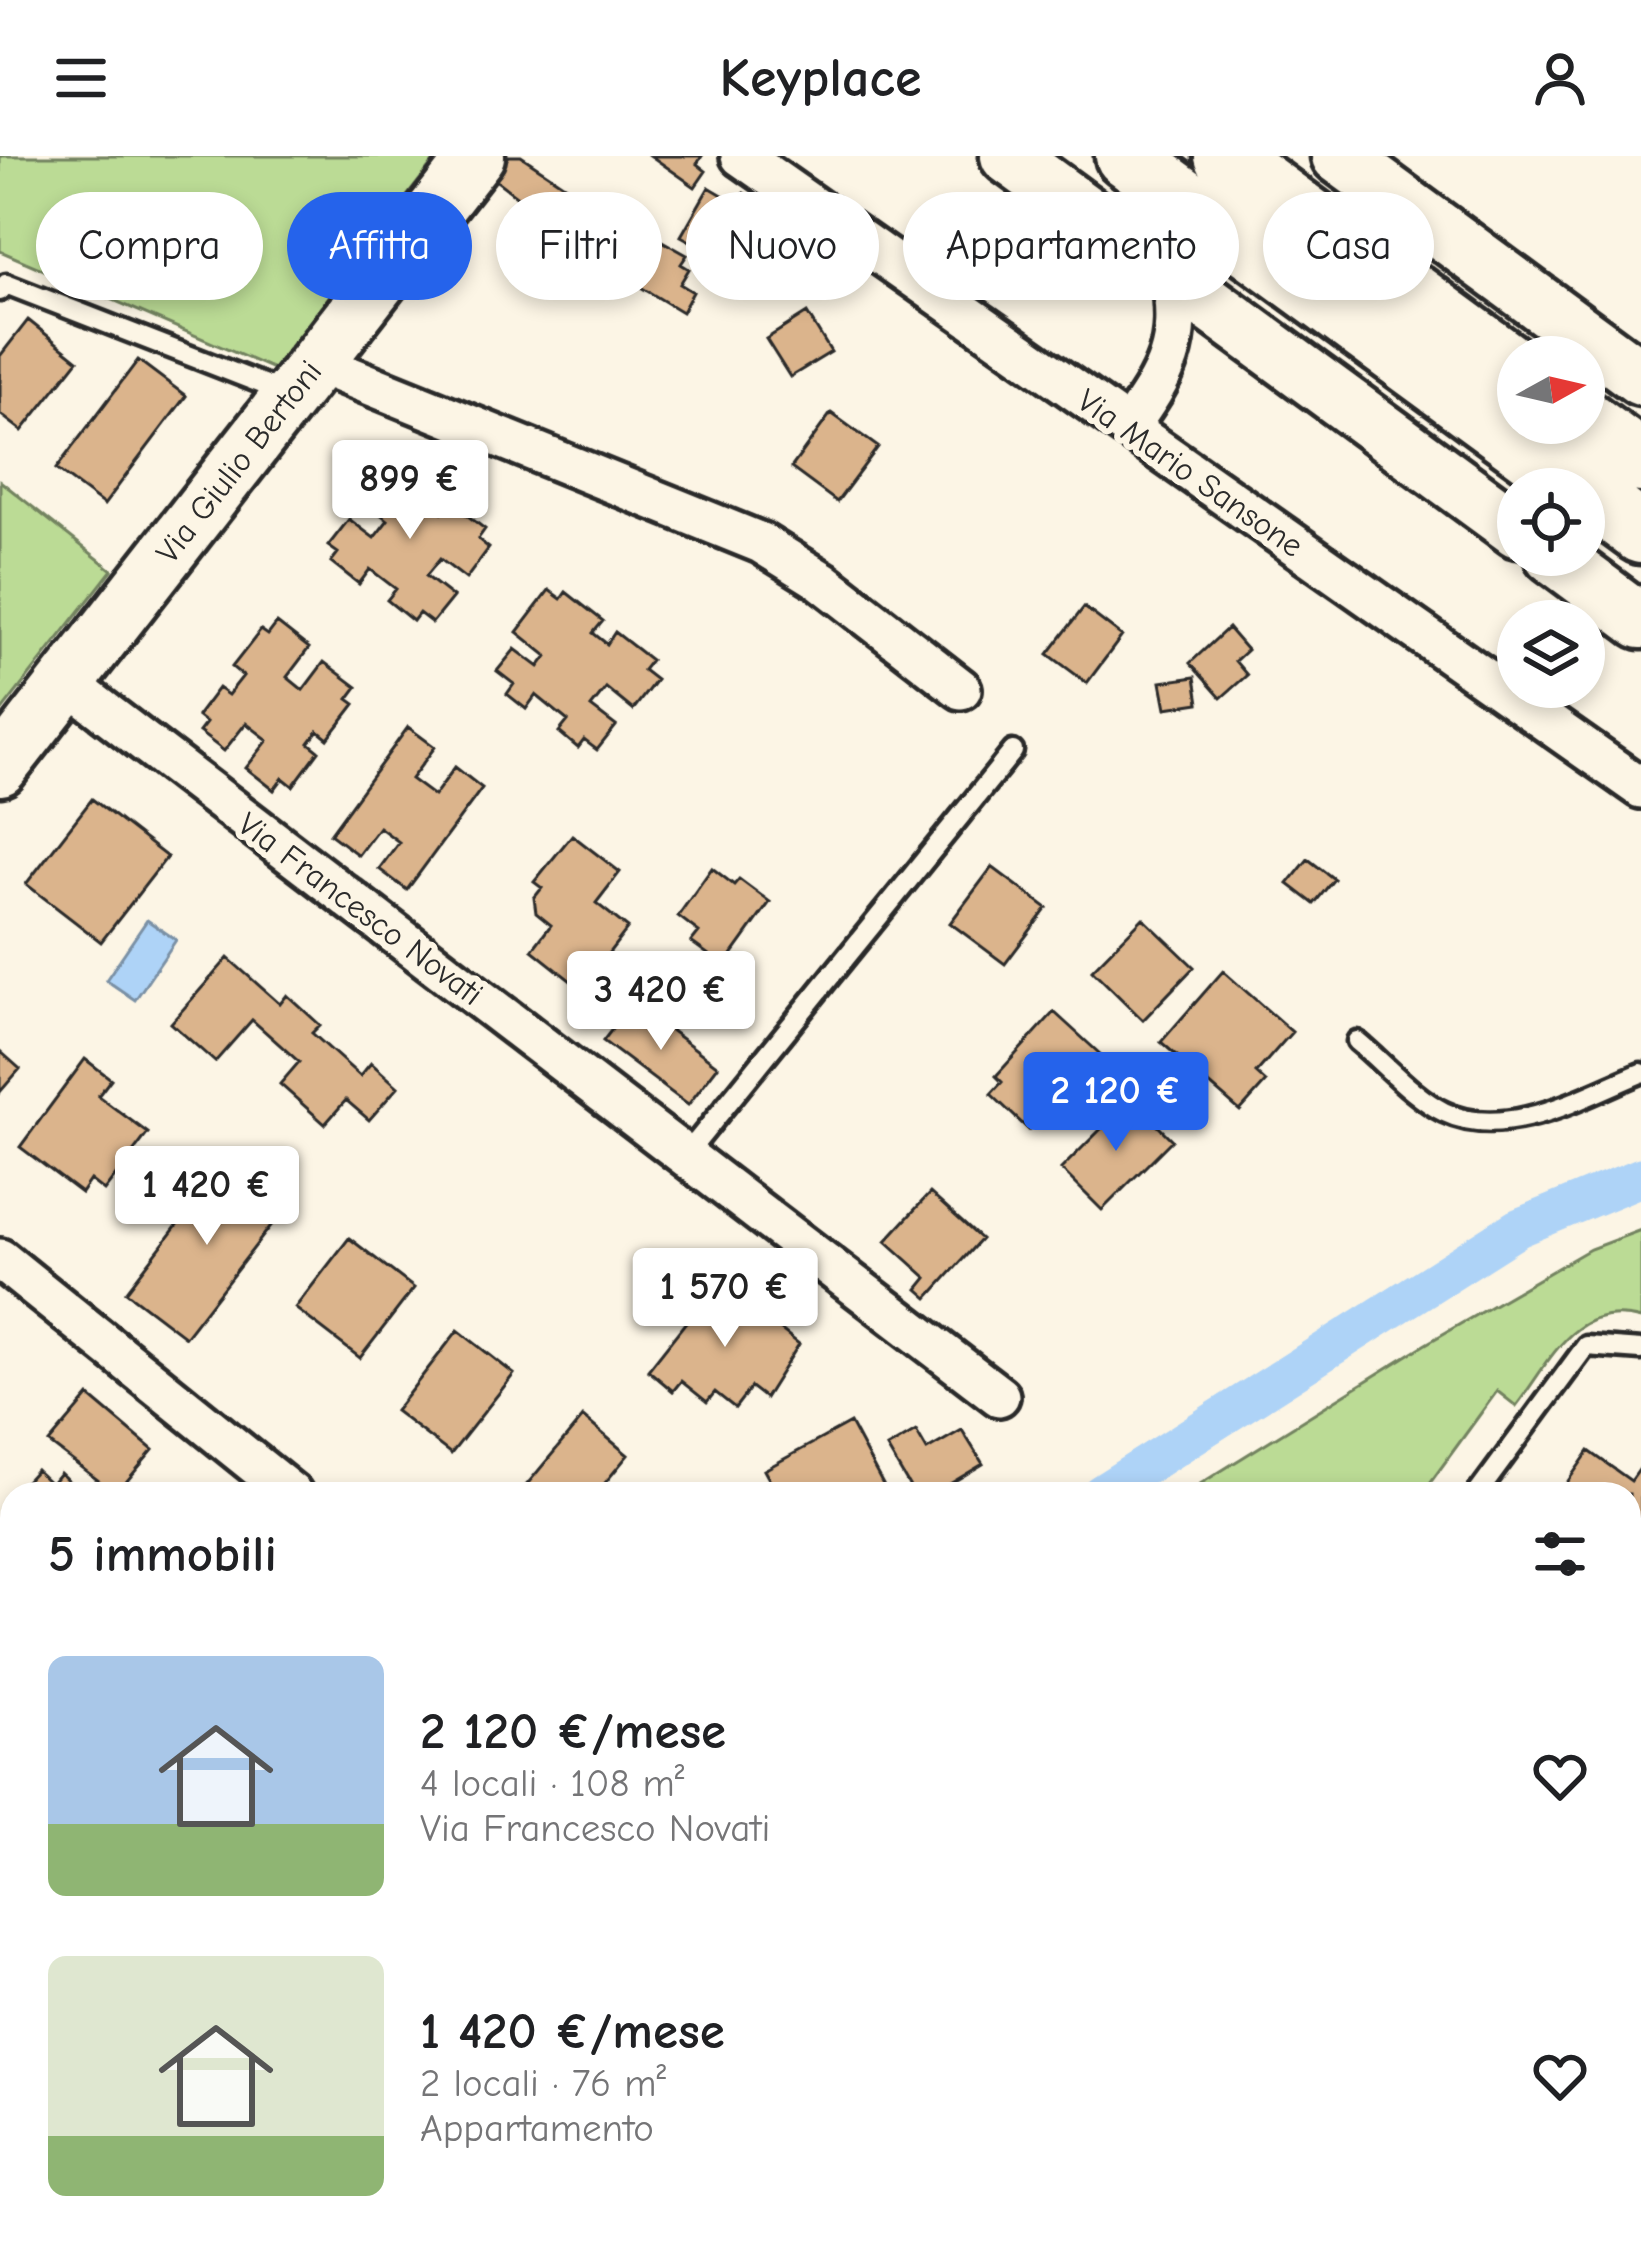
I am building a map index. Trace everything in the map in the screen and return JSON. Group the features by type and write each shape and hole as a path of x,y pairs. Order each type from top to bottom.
{"main road":[{"path":"1126,156 1552,468"},
{"path":"1225,156 1497,356"},
{"path":"1605,435 1641,462"},
{"path":"1605,507 1641,533"}],"street":[{"name":"Via Giulio Bertoni","path":"4,756 477,156"},
{"name":"Via Mario Sansone","path":"741,156 1641,788"},
{"path":"1008,156 1057,192"},
{"path":"1340,156 1641,378"},
{"path":"1128,428 1168,372 1175,300"},
{"path":"1204,300 1497,515"},
{"path":"302,378 761,543 822,581 962,689"},
{"path":"1580,576 1641,621"},
{"name":"Via Francesco Novati","path":"66,682 999,1396"},
{"path":"0,1259 277,1482"}],"lane":[{"path":"0,291 6,284 302,378"},
{"path":"685,1156 1013,751"},
{"path":"1358,1041 1441,1111 1470,1121 1504,1121 1557,1107 1641,1073"},
{"path":"1486,1482 1586,1346 1641,1350"}],"green space":[{"path":"0,156 438,156 410,192 287,192 287,300 326,300 273,369 113,300 263,300 263,192 36,192 36,267 0,251"},
{"path":"0,481 112,570 0,713"},
{"path":"1641,1230 1641,1319 1598,1318 1581,1326 1554,1353 1516,1406 1497,1391 1431,1482 1203,1482 1424,1345 1590,1249"}],"water":[{"path":"147,920 176,940 135,1000 106,980"}],"building":[{"path":"509,156 521,156 575,192 511,192 494,179"},
{"path":"651,156 702,156 697,164 706,171 695,187"},
{"path":"662,241 686,254 681,264 686,274 680,284 689,300 682,312 662,300"},
{"path":"807,313 831,352 790,377 766,339"},
{"path":"28,320 78,360 22,431 0,414 0,356"},
{"path":"138,360 186,396 104,505 56,469"},
{"path":"831,413 878,447 837,502 791,468"},
{"path":"402,461 443,493 434,505 442,512 450,502 485,529 478,539 489,548 466,579 440,559 426,576 453,597 432,623 419,613 413,621 387,600 396,589 370,569 359,584 331,562 338,553 328,546 349,519 374,538 388,520 360,498 386,464 395,471"},
{"path":"549,590 561,599 566,592 603,621 593,633 607,644 615,632 651,660 643,670 656,680 633,710 606,688 591,707 616,726 597,750 584,740 578,748 559,732 568,721 536,695 526,709 507,694 514,684 497,671 515,649 539,667 547,656 517,632"},
{"path":"1084,607 1122,636 1087,683 1048,654"},
{"path":"277,623 309,648 287,677 303,690 324,662 357,687 348,699 355,704 328,739 318,731 309,743 319,751 293,786 283,778 274,790 246,768 268,740 246,723 224,751 199,732 206,723 197,716 218,688 228,695 243,676 232,667 261,630 268,635"},
{"path":"1228,628 1247,650 1235,661 1247,675 1221,698 1190,663"},
{"path":"1195,677 1199,703 1166,708 1161,682"},
{"path":"408,727 435,747 411,779 434,796 455,767 482,788 407,890 379,869 399,842 379,827 358,855 330,834"},
{"path":"92,799 167,857 101,942 26,884"},
{"path":"572,835 620,872 596,903 628,928 581,989 532,950 551,925 536,913 534,898 542,888 534,882"},
{"path":"1308,859 1334,879 1314,904 1288,884"},
{"path":"992,867 1047,908 1005,964 950,923"},
{"path":"712,868 734,885 739,879 770,902 724,966 691,942 699,932 678,916"},
{"path":"1143,918 1194,967 1143,1020 1092,970"},
{"path":"228,958 280,1004 287,995 320,1025 312,1033 360,1076 371,1063 398,1087 369,1120 346,1100 325,1124 280,1084 299,1062 252,1020 215,1062 171,1023"},
{"path":"1223,971 1292,1032 1256,1073 1266,1082 1240,1111 1161,1042"},
{"path":"633,1002 718,1066 688,1105 603,1041"},
{"path":"1054,1012 1100,1054 1029,1130 991,1094 1002,1082 996,1076"},
{"path":"0,1051 20,1069 0,1092"},
{"path":"85,1059 111,1079 98,1096 148,1133 104,1191 90,1180 81,1193 20,1147"},
{"path":"1131,1099 1172,1140 1102,1210 1061,1169"},
{"path":"228,1159 287,1205 185,1337 126,1292"},
{"path":"930,1193 981,1239 928,1298 918,1289 927,1278 886,1241"},
{"path":"349,1238 414,1288 360,1358 295,1308"},
{"path":"719,1280 799,1344 765,1398 751,1387 735,1408 715,1392 707,1402 681,1381 673,1391 648,1370"},
{"path":"458,1330 514,1374 451,1454 395,1411"},
{"path":"89,1396 153,1450 126,1482 100,1482 49,1443"},
{"path":"583,1417 628,1455 606,1482 529,1482"},
{"path":"850,1423 882,1482 770,1482 764,1470"},
{"path":"962,1430 983,1464 953,1482 907,1482 887,1448 916,1431 927,1450"},
{"path":"1589,1451 1631,1481 1641,1467 1641,1482 1567,1482"},
{"path":"36,1470 49,1482 25,1482"}],"waterway":[{"path":"1120,1482 1518,1228 1641,1177"}]}
